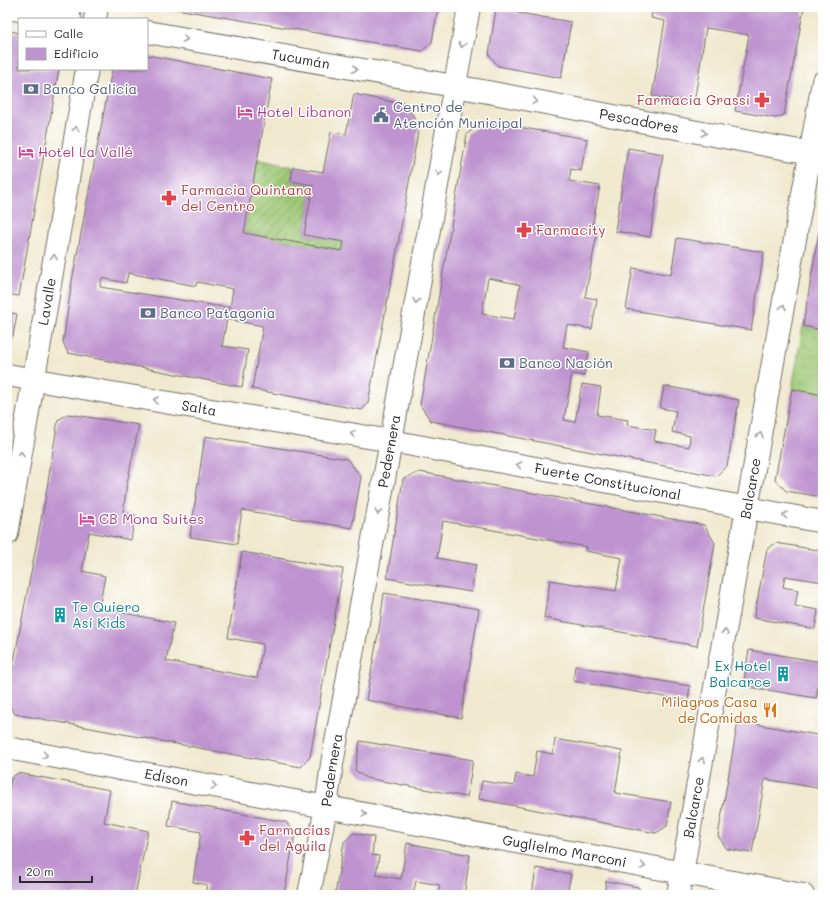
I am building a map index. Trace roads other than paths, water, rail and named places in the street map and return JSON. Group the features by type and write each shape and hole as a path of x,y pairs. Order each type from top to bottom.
{"street":[{"path":"95,18 97,7"},
{"name":"Pedernera","path":"309,895 469,7"},
{"path":"7,8 64,18"},
{"name":"Tucumán","path":"148,32 455,86"},
{"name":"Lavalle","path":"7,534 87,70"},
{"name":"Balcarce","path":"678,895 747,508 817,154 823,82"},
{"name":"Pescadores","path":"455,86 817,154"},
{"name":"Salta","path":"7,375 391,441"},
{"name":"Fuerte Constitucional","path":"391,441 823,522"},
{"name":"Edison","path":"7,748 326,807"},
{"name":"Guglielmo Marconi","path":"326,807 803,895"}],"place":[{"name":"Banco Galicia","path":"31,89"},
{"name":"Farmacia Grassi","path":"762,100"},
{"name":"Hotel Libanon","path":"245,112"},
{"name":"Centro de Atención Municipal","path":"381,115"},
{"name":"Hotel La Vallé","path":"26,152"},
{"name":"Farmacia Quintana del Centro","path":"169,198"},
{"name":"Farmacity","path":"524,230"},
{"name":"Banco Patagonia","path":"148,313"},
{"name":"Banco Nación","path":"507,363"},
{"name":"CB Mona Suites","path":"87,519"},
{"name":"Te Quiero Así Kids","path":"60,615"},
{"name":"Ex Hotel Balcarce","path":"783,674"},
{"name":"Milagros Casa de Comidas","path":"770,710"},
{"name":"Farmacias del Aguila","path":"247,838"}]}
